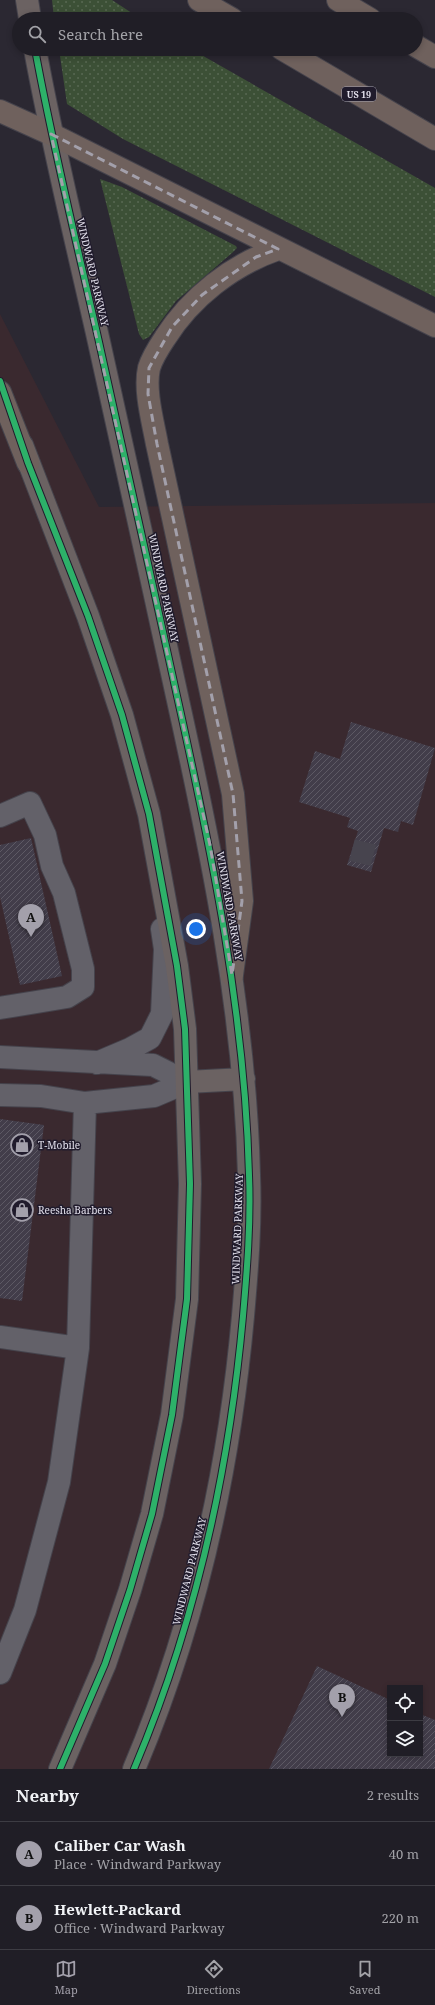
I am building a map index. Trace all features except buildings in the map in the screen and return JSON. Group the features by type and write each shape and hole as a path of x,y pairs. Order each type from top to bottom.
{"highway":[{"path":"199,0 220,12"},
{"path":"338,0 358,12"},
{"path":"423,50 435,57"},
{"name":"US 19","path":"294,56 435,139"},
{"path":"0,112 51,134 278,249 435,326"},
{"path":"232,976 242,901 233,794 157,444 148,394 149,368 158,347 172,327 202,295 225,276 256,257 278,249"},
{"path":"0,392 28,463"}],"main road":[{"path":"27,0 29,12"},
{"name":"WINDWARD PARKWAY","path":"36,56 51,134 99,339 210,845 232,976 244,1079 250,1178 246,1277 238,1376 225,1457 207,1551 185,1628 157,1714 134,1769"},
{"path":"0,381 28,463 90,623 122,716 149,814 177,966 185,1029 190,1184 187,1299 172,1415 152,1514 130,1590 105,1664 60,1769"},
{"path":"187,1082 244,1079"}],"lane":[{"path":"0,816 30,803 45,836 52,866 64,893 83,969 83,987 67,997 0,1008"},
{"path":"97,1063 130,1049 150,1038 162,1014 165,949 149,814"},
{"path":"0,1057 153,1065 187,1082"},
{"path":"0,1094 42,1096 85,1103 154,1096 187,1082"},
{"path":"0,1673 25,1610 59,1482 78,1348 85,1103"},
{"path":"0,1337 78,1348"}],"highlighted area":[{"path":"51,134 278,249 256,257 202,295 172,327 149,368 148,394 157,444 233,794 242,901 232,975 210,845"}],"shaded area":[{"path":"0,314 99,507 435,503 435,1769 0,1769"}],"green space":[{"path":"52,0 112,0 130,12 53,12"},
{"path":"60,56 203,56 435,188 435,297 123,139 67,104"},
{"path":"100,179 122,187 236,246 237,248 176,301 149,337 143,340 139,334"}],"tunnel":[{"path":"352,850 376,856"}],"cycle path":[{"path":"36,56 57,159 119,430 190,755 214,874 234,994 246,1114 249,1193 248,1246 243,1316 229,1432 206,1547 192,1604 156,1715 134,1769"},
{"path":"0,381 28,463 88,616 122,715 149,814 177,966 185,1029 190,1184 187,1299 172,1415 152,1514 130,1590 105,1664 60,1769"}],"place":[{"name":"Caliber Car Wash","path":"31,937"},
{"name":"T-Mobile","path":"22,1145"},
{"name":"Reesha Barbers","path":"22,1210"},
{"name":"Hewlett-Packard","path":"342,1717"}]}
